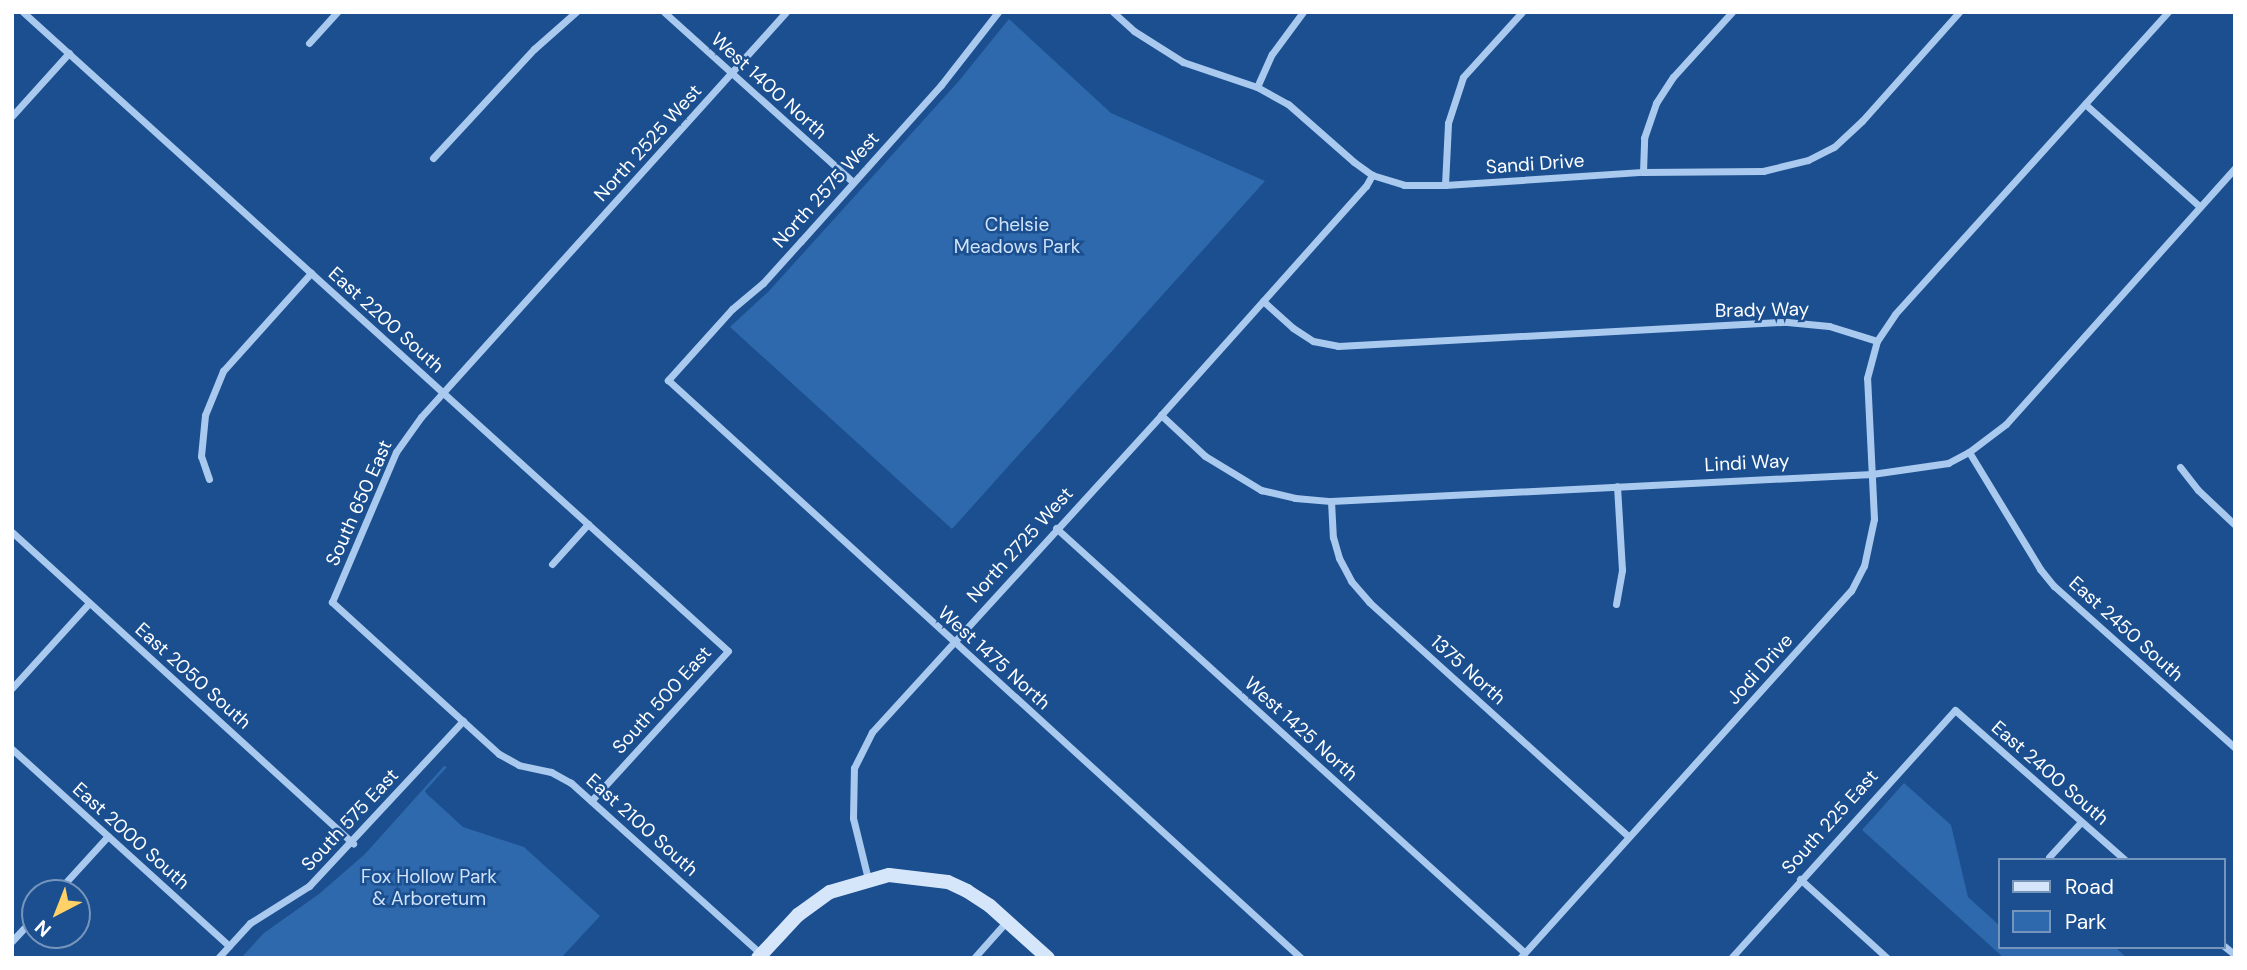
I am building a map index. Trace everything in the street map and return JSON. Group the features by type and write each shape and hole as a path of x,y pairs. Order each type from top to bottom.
{"street":[{"name":"East 2200 South","path":"23,12 728,651"},
{"path":"309,43 337,12"},
{"path":"433,158 534,49 576,12"},
{"name":"West 1400 North","path":"664,12 853,182"},
{"name":"North 2525 West","path":"532,295 786,12"},
{"name":"North 2575 West","path":"668,380 732,309 763,283 942,85 998,12"},
{"name":"Sandi Drive","path":"1113,12 1134,32 1183,62 1257,87 1305,116 1354,162 1372,174 1404,185 1445,186 1643,172 1763,171 1808,160 1834,147 1862,121 1959,12"},
{"path":"1257,87 1272,54 1303,12"},
{"path":"1445,186 1447,123 1463,77 1522,12"},
{"path":"1643,172 1644,138 1656,103 1673,77 1732,12"},
{"path":"1877,341 1895,314 2168,12"},
{"path":"12,116 69,53"},
{"path":"2085,104 2200,207"},
{"name":"Lindi Way","path":"1161,415 1205,456 1261,490 1295,498 1331,501 1872,474 1948,463 1969,452 2006,424 2235,168"},
{"path":"1161,415 1366,186 1372,174"},
{"path":"209,479 201,456 205,415 223,371 311,273"},
{"name":"South 650 East","path":"332,602 396,452 443,393 532,295"},
{"name":"Brady Way","path":"1263,301 1293,328 1313,341 1338,346 1787,322 1829,326 1877,341"},
{"name":"Jodi Drive","path":"1522,955 1851,591 1864,566 1874,519 1867,379 1877,341"},
{"name":"West 1475 North","path":"668,380 1301,958"},
{"name":"North 2725 West","path":"868,879 853,818 854,768 872,732 1161,415"},
{"name":"East 2450 South","path":"1969,452 2054,586 2235,748"},
{"path":"2180,467 2198,490 2235,525"},
{"path":"1616,604 1622,570 1617,486"},
{"name":"1375 North","path":"1331,501 1339,558 1351,581 1369,602 1629,837"},
{"path":"552,564 589,524"},
{"name":"West 1425 North","path":"1056,528 1522,955"},
{"name":"East 2050 South","path":"12,532 353,843"},
{"name":"East 2100 South","path":"332,602 499,754 519,765 551,772 571,783 760,956"},
{"path":"12,688 89,603"},
{"name":"South 500 East","path":"591,801 728,651"},
{"name":"East 2400 South","path":"1955,710 2123,858"},
{"name":"South 225 East","path":"1731,958 1955,710"},
{"name":"South 575 East","path":"218,958 250,923 309,886 353,843 463,721"},
{"name":"East 2000 South","path":"12,749 229,946"},
{"path":"2049,857 2081,822"},
{"path":"69,879 108,836"},
{"path":"760,956 808,907 830,892 889,875 948,882 990,906 1048,958"},
{"path":"1800,879 1887,958"},
{"path":"974,958 1007,921"}],"green space":[{"name":"Chelsie Meadows Park","path":"1009,19 1111,113 1265,181 952,529 730,327 769,291 958,82"},
{"name":"Fox Hollow Park & Arboretum","path":"444,766 447,767 425,791 427,794 463,827 524,847 600,916 561,958 241,958 264,933 319,894 365,854"},
{"path":"1904,783 1951,825 1968,897 1998,924 1998,949 2117,949 2127,958 2004,958 1862,830"}]}
